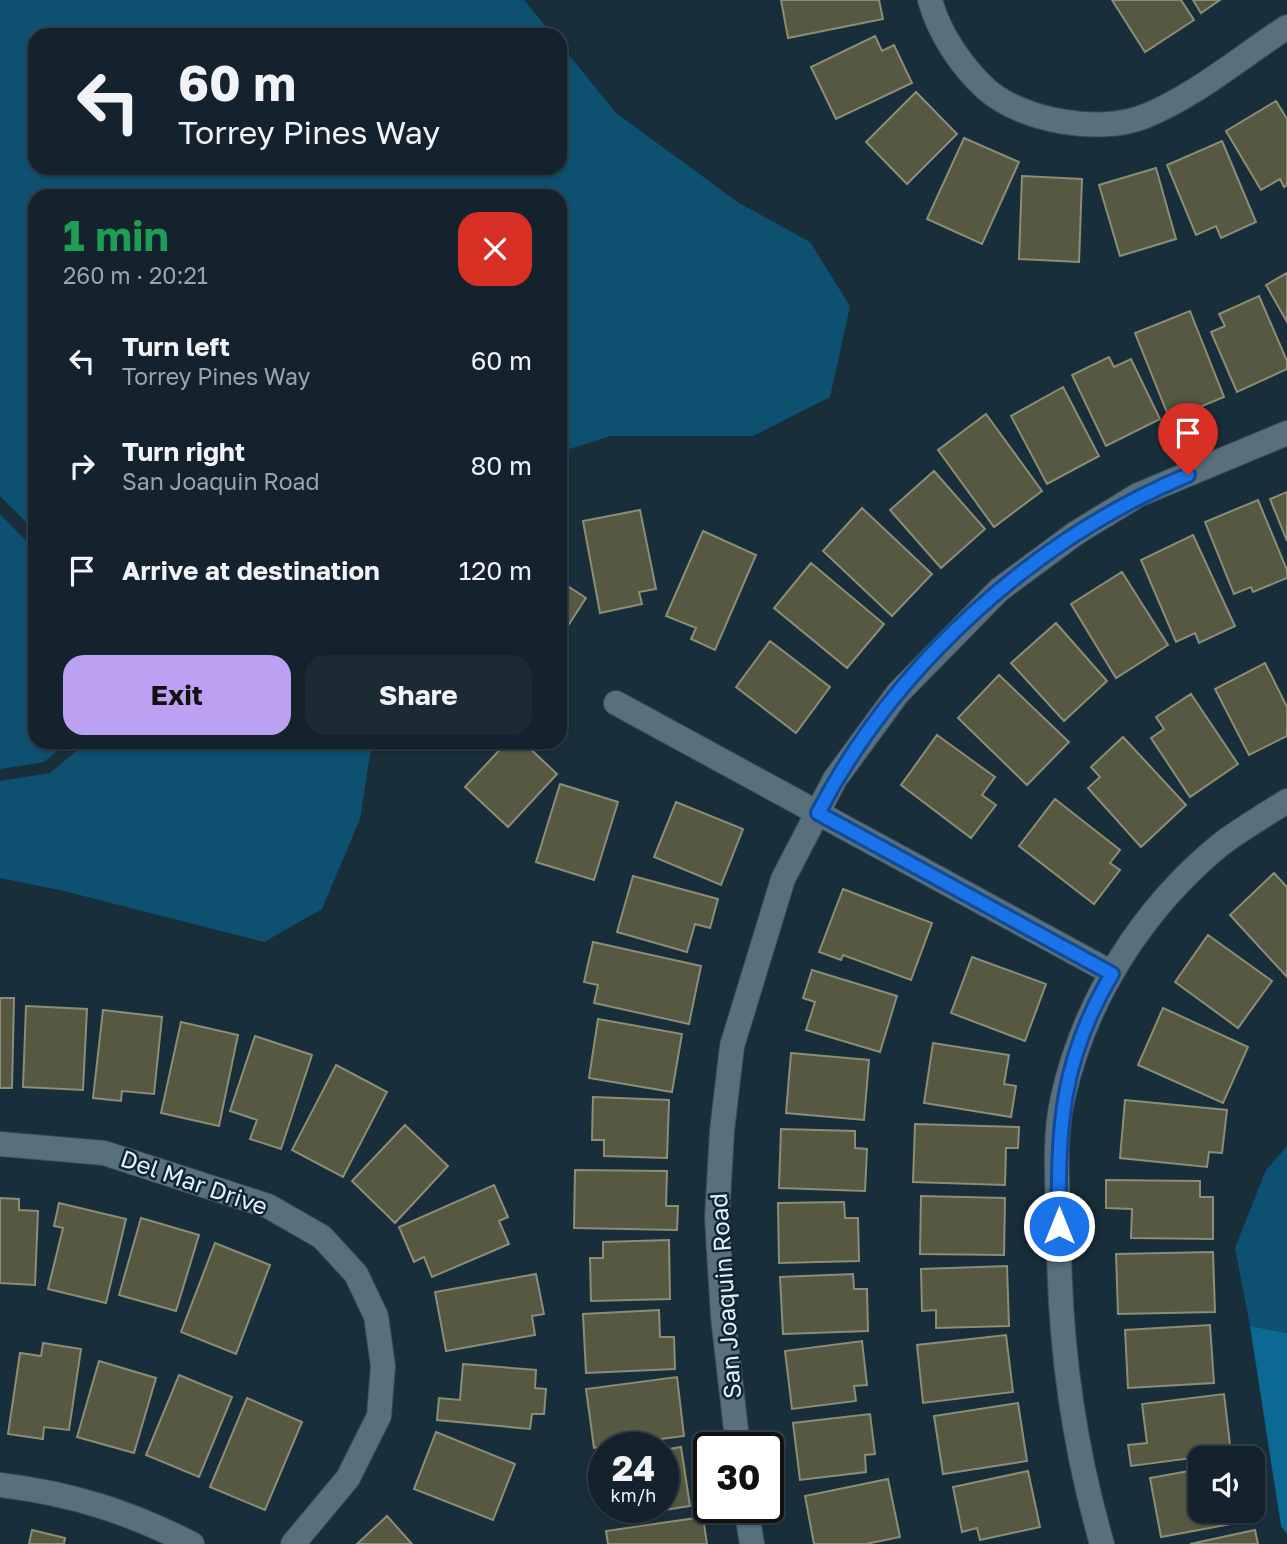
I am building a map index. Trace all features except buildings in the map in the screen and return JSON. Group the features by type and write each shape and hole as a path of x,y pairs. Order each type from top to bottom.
{"street":[{"path":"930,0 936,19 959,59 987,90 1017,107 1061,121 1103,126 1142,117 1191,91 1287,27"},
{"name":"San Joaquin Road","path":"736,1432 723,1317 717,1219 722,1131 732,1046 783,879 835,779 898,693 999,590 1076,533 1138,495 1287,433"},
{"path":"616,703 1112,974"},
{"path":"1102,1544 1082,1463 1067,1379 1059,1276 1058,1151 1062,1099 1082,1034 1112,974 1137,933 1182,879 1222,844 1287,801"},
{"name":"Del Mar Drive","path":"0,1144 104,1153 268,1206 322,1237 356,1274 376,1316 383,1366 379,1416 348,1478 293,1544"},
{"path":"0,1485 57,1492 143,1519 192,1544"},
{"path":"749,1523 752,1544"}],"shaded area":[{"path":"0,0 524,0 547,28 28,28 28,175 567,175 567,53 616,113 739,203 810,242 850,306 830,397 753,436 611,436 567,450 567,189 28,189 28,524 0,496"},
{"path":"0,514 28,543 28,749 60,749 44,762 0,769"},
{"path":"79,749 371,749 360,819 322,909 264,942 64,891 0,878 0,781 50,773"},
{"path":"1287,1146 1287,1333 1250,1326 1235,1248 1266,1170"},
{"path":"1250,1326 1287,1333 1287,1534 1281,1526"}],"route":[{"path":"1059,1226 1058,1151 1062,1099 1082,1034 1112,974 818,813 835,779 898,693 946,641 999,590 1076,533 1138,495 1188,475"}]}
